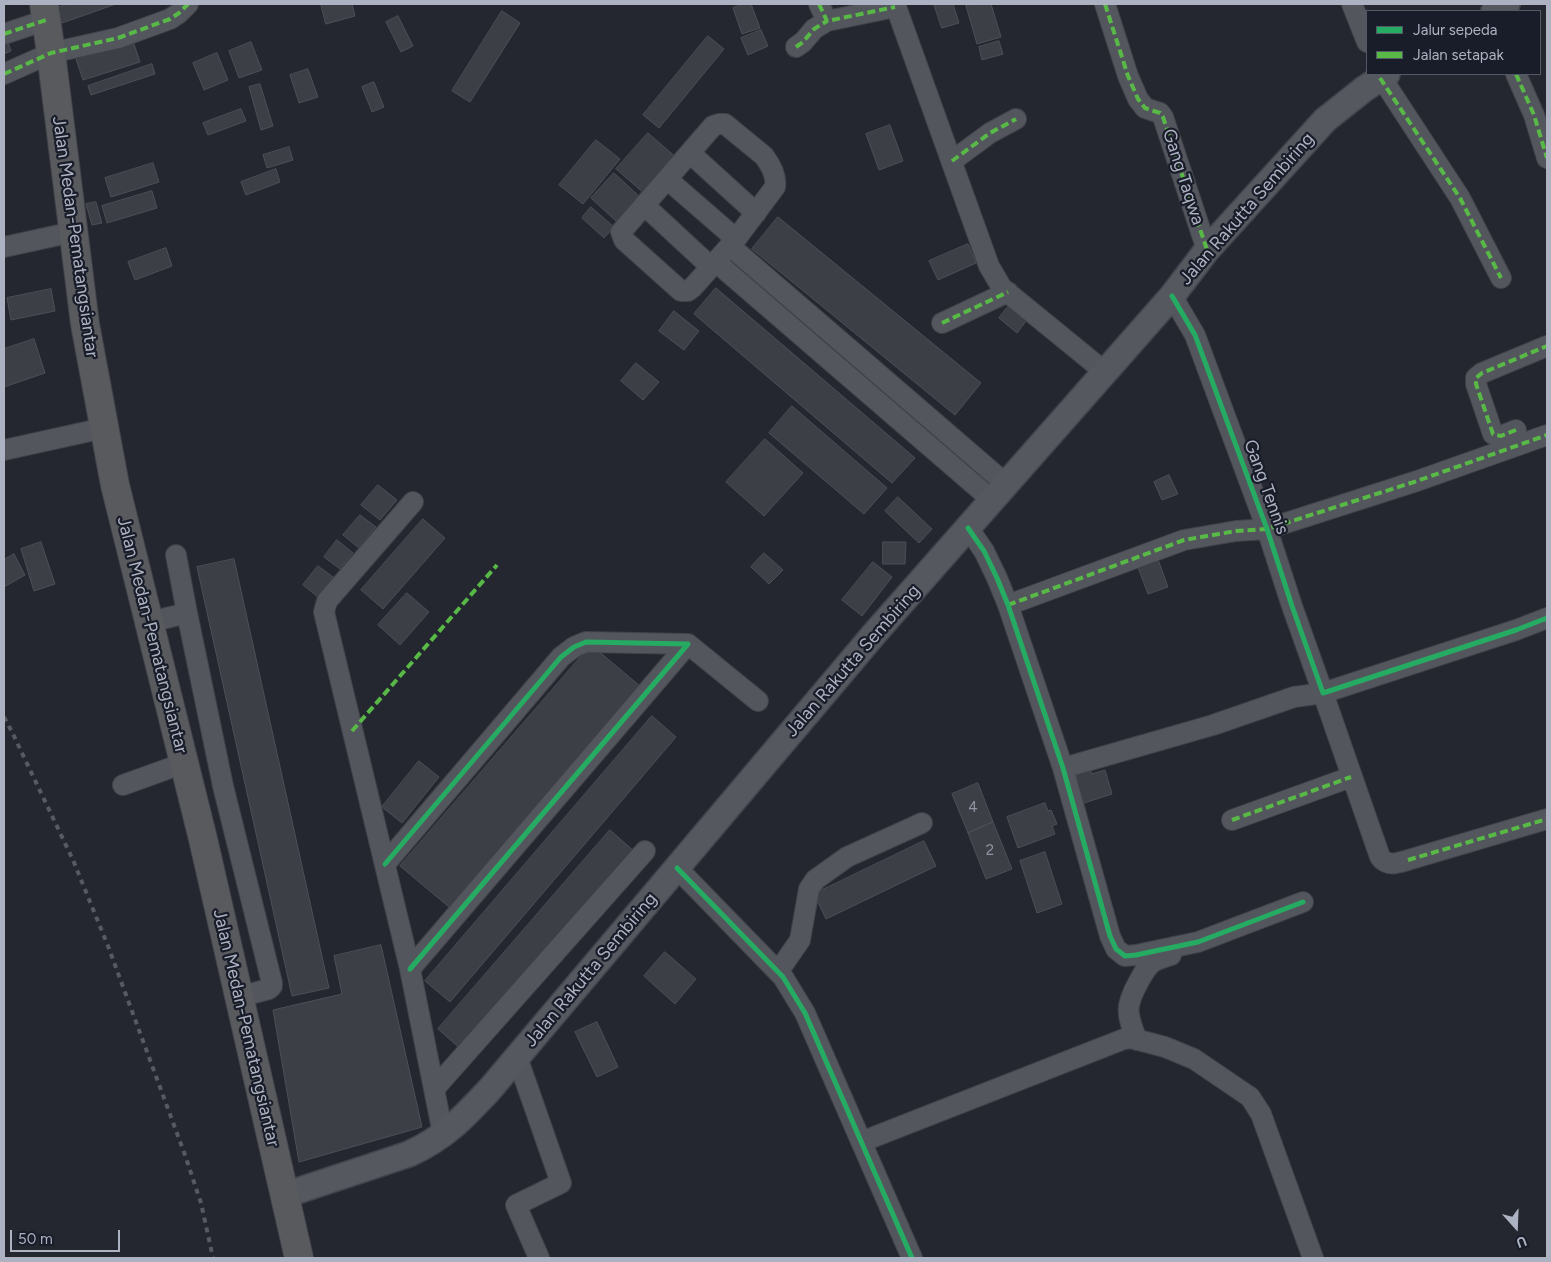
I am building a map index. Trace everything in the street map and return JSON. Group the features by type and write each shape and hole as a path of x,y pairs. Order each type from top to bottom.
{"highway":[{"name":"Jalan Medan-Pematangsiantar","path":"45,12 86,324 104,428 299,1258"}],"main road":[{"path":"1496,10 1507,4"},
{"name":"Jalan Rakutta Sembiring","path":"285,1194 409,1154 427,1146 458,1123 517,1057 875,633 1172,296 1207,250 1325,120 1382,75"}],"street":[{"path":"4,74 51,54 127,35 174,17 188,4"},
{"name":"Gang Taqwa","path":"1104,4 1128,76 1138,99 1146,108 1160,113 1163,117 1207,250"},
{"path":"1352,4 1366,39"},
{"path":"796,47 814,29 823,12 895,5 989,266 1002,288 1105,372"},
{"path":"4,34 45,12"},
{"path":"1382,75 1460,198 1501,278"},
{"path":"1516,75 1534,115 1547,158"},
{"path":"952,161 990,133 1016,119"},
{"path":"725,124 764,156 769,162 776,182 775,187 733,243 688,291 681,291 624,240 621,232 667,179 713,126 725,124"},
{"path":"690,153 756,213"},
{"path":"667,179 733,243 932,420 999,492"},
{"path":"644,205 918,436 999,492"},
{"path":"4,247 73,232"},
{"path":"942,323 1008,292"},
{"name":"Gang Tennis","path":"1172,296 1195,335 1267,529 1351,777 1383,862 1388,864 1408,860 1547,819"},
{"path":"1516,430 1500,436 1493,434 1476,384 1476,378 1482,373 1547,346"},
{"path":"918,436 932,420"},
{"path":"4,450 104,428"},
{"path":"1008,605 1184,540 1236,531 1267,529 1417,481 1547,435"},
{"path":"413,502 327,601 324,612 410,969 443,1134"},
{"path":"968,528 984,551 1008,605 1063,768 1110,936 1116,949 1125,956 1198,942"},
{"path":"176,555 223,786 272,986 269,989 238,997"},
{"path":"150,622 187,613"},
{"path":"1063,768 1213,725 1294,697 1323,693 1506,634 1547,618"},
{"path":"385,864 560,657 574,647 586,642 688,644 758,701"},
{"path":"410,969 688,644"},
{"path":"123,785 184,763"},
{"path":"1232,820 1351,777"},
{"path":"191,793 223,786"},
{"path":"778,972 800,940 809,888 815,880 847,857 922,823"},
{"path":"435,1088 645,851"},
{"path":"677,868 783,977 805,1013 912,1258"},
{"path":"1137,1040 1130,1023 1128,1008 1130,997 1145,970 1153,962 1198,942 1303,902"},
{"path":"861,1142 1130,1038 1165,1047 1194,1058 1250,1097 1261,1114 1313,1258"},
{"path":"517,1057 561,1182 516,1206 539,1258"}],"building":[{"path":"69,4 116,4 62,23 57,8"},
{"path":"321,4 352,4 355,16 326,24"},
{"path":"743,4 751,4 760,28 742,34 733,8"},
{"path":"934,4 953,4 959,23 942,28"},
{"path":"991,4 1001,37 977,44 966,6"},
{"path":"502,11 520,23 470,102 452,91"},
{"path":"398,16 413,46 401,52 386,22"},
{"path":"761,30 768,46 748,55 741,38"},
{"path":"708,36 724,49 659,128 643,115"},
{"path":"132,38 140,62 83,80 75,56"},
{"path":"999,41 1003,54 982,60 979,47"},
{"path":"8,42 11,51 4,54 4,43"},
{"path":"251,42 262,70 239,78 229,51"},
{"path":"217,53 228,80 204,90 193,63"},
{"path":"152,64 155,74 91,95 88,86"},
{"path":"308,69 318,97 299,103 290,75"},
{"path":"374,82 384,107 372,112 362,87"},
{"path":"260,84 273,126 261,130 249,87"},
{"path":"241,109 246,121 208,135 203,123"},
{"path":"890,125 903,161 879,170 866,134"},
{"path":"648,133 678,159 646,195 616,169"},
{"path":"596,140 620,159 583,204 559,185"},
{"path":"289,147 293,160 267,168 263,155"},
{"path":"153,163 159,182 111,197 105,178"},
{"path":"276,169 280,182 246,195 241,182"},
{"path":"614,173 640,197 617,222 591,198"},
{"path":"152,191 157,208 107,223 102,206"},
{"path":"96,202 102,223 92,225 86,204"},
{"path":"591,207 614,227 604,238 582,218"},
{"path":"778,217 981,383 955,415 752,249"},
{"path":"968,244 976,263 938,280 929,261"},
{"path":"166,248 172,266 135,280 128,262"},
{"path":"716,288 915,458 892,483 694,314"},
{"path":"51,289 55,311 11,320 7,298"},
{"path":"1011,303 1029,317 1017,333 999,318"},
{"path":"674,311 699,331 684,350 659,331"},
{"path":"34,339 45,373 4,387 4,349"},
{"path":"636,363 659,382 643,400 621,381"},
{"path":"792,406 887,488 864,514 769,433"},
{"path":"765,439 803,473 764,516 726,482"},
{"path":"1169,475 1178,494 1162,500 1154,482"},
{"path":"378,485 397,500 380,520 361,505"},
{"path":"898,497 932,529 919,543 885,511"},
{"path":"360,515 376,527 359,548 343,535"},
{"path":"423,519 445,538 383,609 361,590"},
{"path":"337,540 353,553 340,569 324,557"},
{"path":"41,542 55,584 34,591 21,549"},
{"path":"883,542 906,542 905,564 883,564"},
{"path":"764,553 783,570 769,584 751,567"},
{"path":"14,554 25,575 4,587 4,560"},
{"path":"1156,554 1168,587 1148,594 1136,562"},
{"path":"234,559 329,988 292,996 197,567"},
{"path":"873,562 892,577 862,616 842,600"},
{"path":"318,566 333,577 318,597 303,585"},
{"path":"407,593 429,612 400,645 378,625"},
{"path":"591,645 640,686 449,907 400,866"},
{"path":"652,716 676,737 450,1002 425,981"},
{"path":"419,761 439,777 402,823 382,807"},
{"path":"1090,769 1092,774 1105,770 1112,794 1078,805 1071,781 1077,780 1075,773"},
{"path":"978,783 993,822 968,833 952,794"},
{"path":"1045,803 1048,811 1051,810 1057,824 1052,826 1055,834 1018,848 1007,817"},
{"path":"993,822 1012,869 986,879 968,833"},
{"path":"610,830 635,852 463,1051 438,1029"},
{"path":"924,841 936,866 826,919 814,894"},
{"path":"1045,852 1062,904 1037,913 1020,861"},
{"path":"381,945 422,1127 299,1162 273,1010 342,994 334,956"},
{"path":"665,952 696,979 675,1004 644,976"},
{"path":"597,1022 618,1067 597,1077 575,1032"}],"railway":[{"path":"4,717 73,860 108,946 185,1155 201,1203 213,1258"}],"marked path":[{"path":"4,74 51,53 118,38 170,19 188,4"},
{"path":"819,4 827,21 895,7"},
{"path":"1105,4 1128,76 1138,99 1145,108 1160,113 1163,117 1207,250"},
{"path":"4,34 46,20"},
{"path":"796,47 814,29 827,21"},
{"path":"1516,75 1534,115 1547,158"},
{"path":"1380,78 1460,198 1501,278"},
{"path":"952,161 990,133 1016,119"},
{"path":"942,323 1008,292"},
{"path":"1516,430 1501,436 1493,434 1476,384 1476,378 1482,373 1547,346"},
{"path":"1008,605 1184,540 1236,531 1267,529 1417,481 1547,435"},
{"path":"352,731 497,565"},
{"path":"1232,820 1351,777"},
{"path":"1408,860 1547,819"}],"cycle path":[{"path":"1172,296 1195,335 1267,529 1323,693 1516,630 1547,618"},
{"path":"968,528 984,551 1008,605 1063,768 1110,936 1116,949 1125,956 1198,942 1303,902"},
{"path":"385,864 561,657 574,647 586,642 688,644 410,969"},
{"path":"677,868 783,977 805,1013 912,1258"}]}
